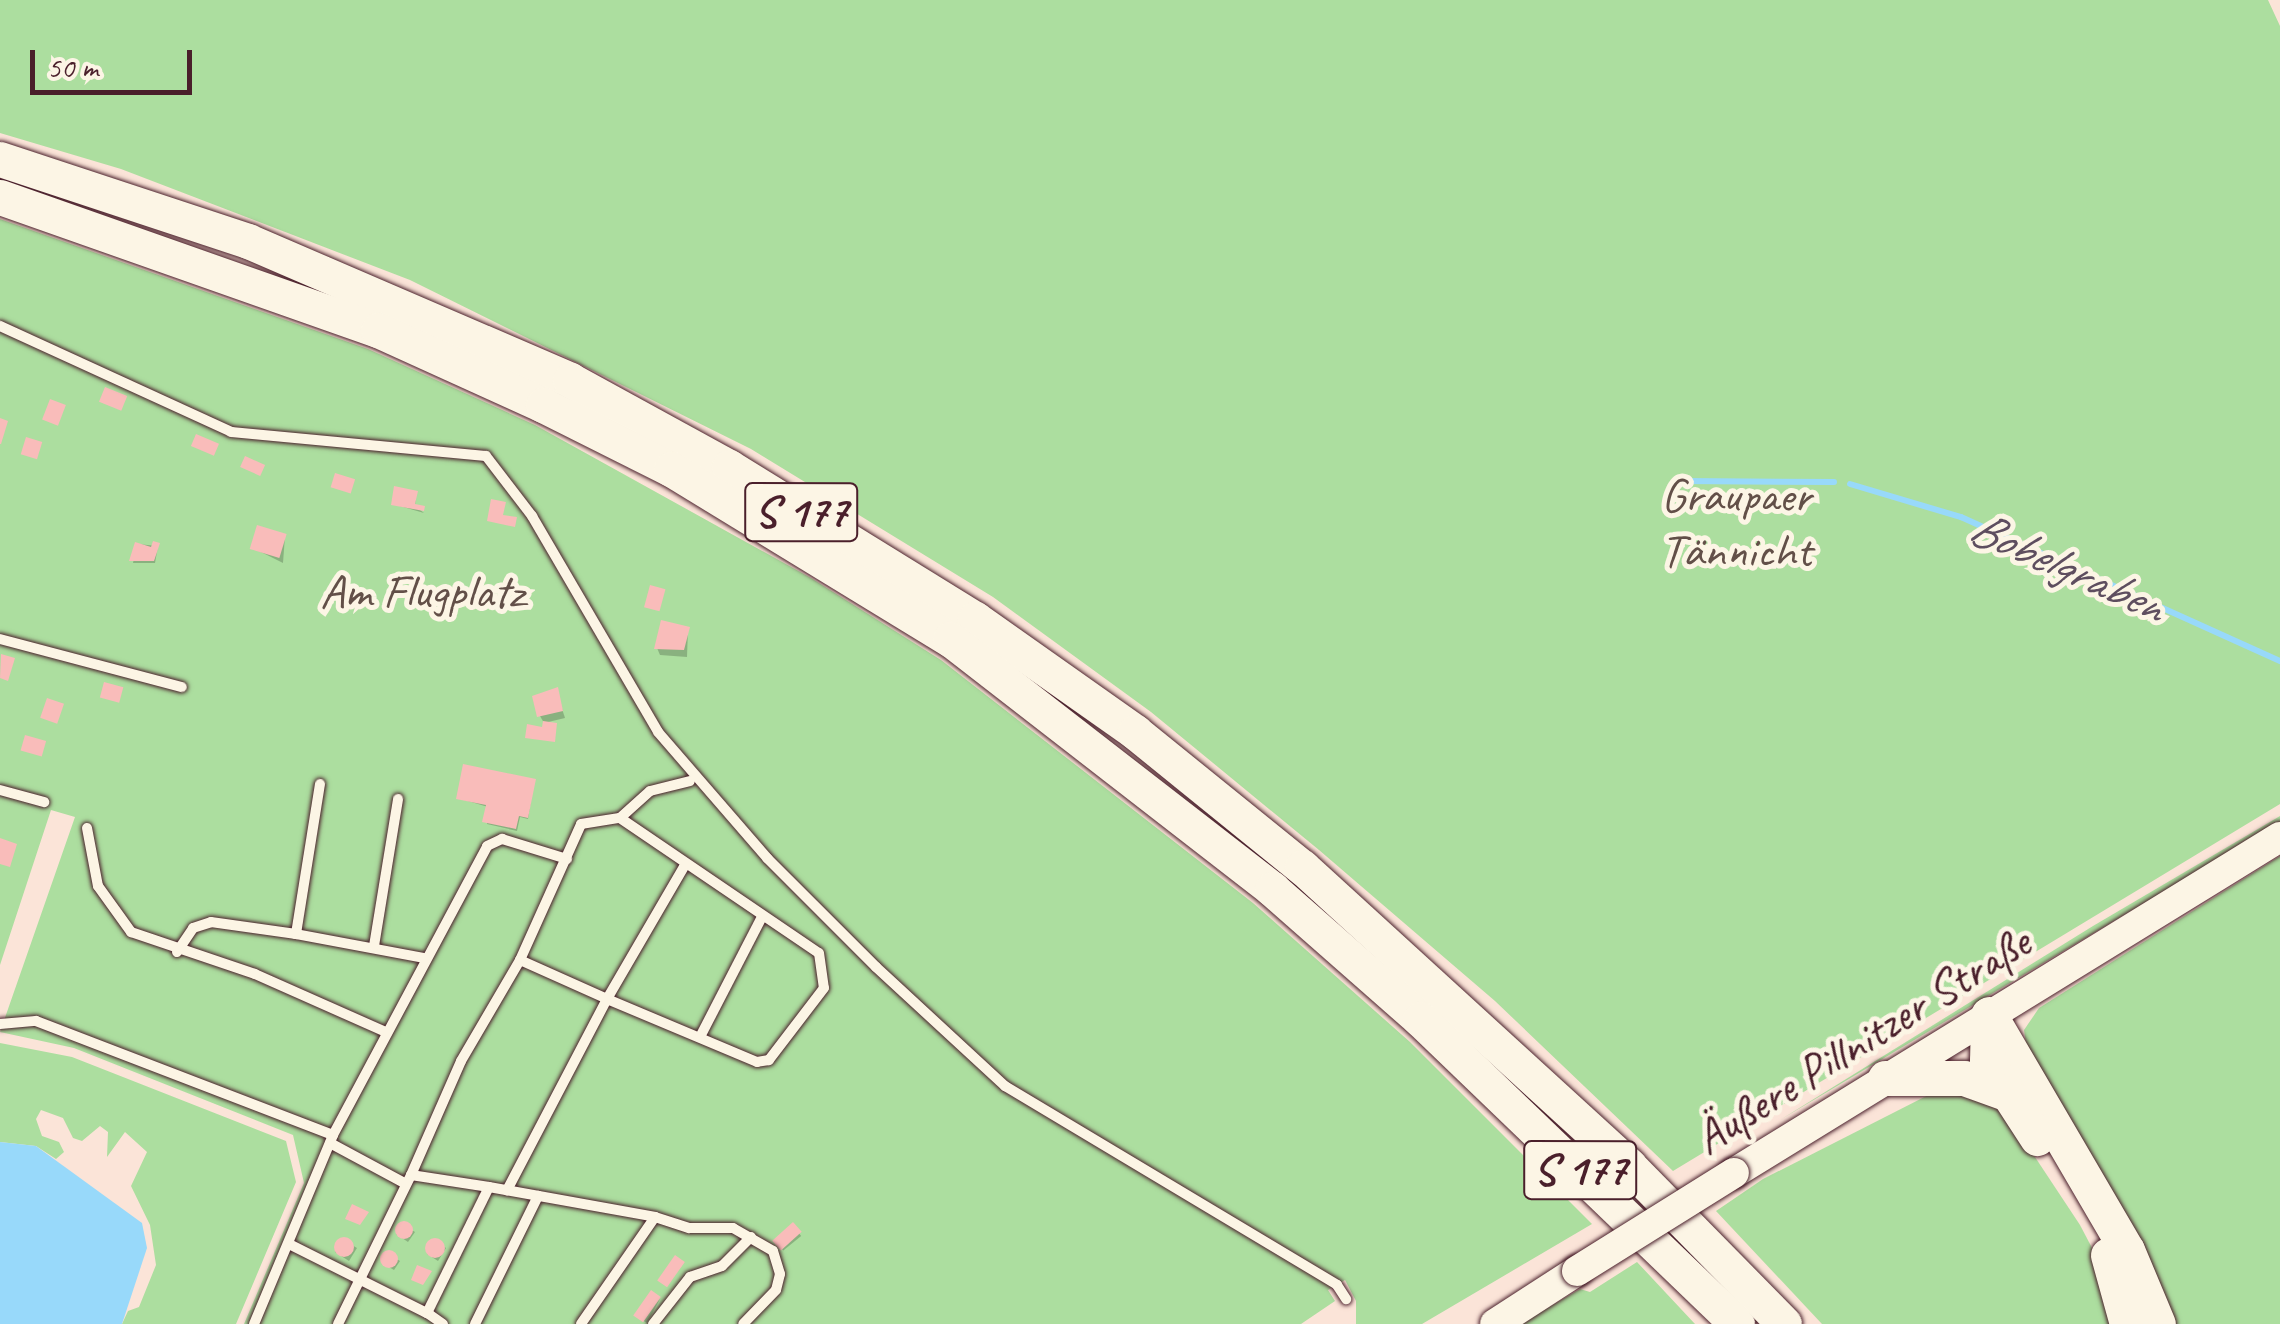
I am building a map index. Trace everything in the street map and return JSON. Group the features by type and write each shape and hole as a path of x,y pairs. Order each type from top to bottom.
{"highway":[{"name":"S 177","path":"0,159 248,241 570,380 729,467 975,618 1135,732 1302,868 1629,1166 1784,1324"},
{"name":"S 177","path":"0,196 378,330 543,405 671,469 950,639 1272,889 1434,1032 1736,1324"},
{"path":"1989,1014 1985,1050 2006,1094 2104,1246 2127,1324"},
{"path":"1989,1014 2127,1250 2158,1324"},
{"path":"1885,1078 1964,1078 2006,1094"}],"main road":[{"name":"Äußere Pillnitzer Straße","path":"1495,1324 1885,1078 2280,837"}],"lane":[{"path":"0,326 231,432 486,456 532,516 658,732 767,858 876,966 1005,1086 1337,1285 1346,1299"},
{"path":"0,639 182,688"},
{"path":"338,1324 409,1180 461,1062 520,960 568,859 580,824 620,818 650,790 690,781"},
{"path":"296,934 320,784"},
{"path":"0,790 44,802"},
{"path":"374,946 398,798"},
{"path":"520,960 757,1062 769,1060 824,988 818,953 761,918 620,818"},
{"path":"87,828 98,886 112,912 131,932 177,952 254,974 386,1032"},
{"path":"254,1324 332,1139 424,958 487,846 502,839 568,859"},
{"path":"507,1190 607,1000 685,866"},
{"path":"701,1035 761,918"},
{"path":"177,952 194,928 211,922 374,946 424,958"},
{"path":"0,1024 36,1021 332,1139 409,1180 489,1186 655,1217 689,1228 733,1228 773,1251 780,1274 762,1311 744,1324"},
{"path":"427,1313 489,1186"},
{"path":"475,1324 538,1196"},
{"path":"581,1324 655,1217"},
{"path":"653,1324 690,1276 722,1266 750,1238"},
{"path":"289,1244 443,1324"}],"green space":[{"name":"Graupaer Tännicht","path":"0,0 2268,0 2280,26 2280,804 1673,1171 1495,1001 1319,850 1151,712 993,597 751,449 410,280 121,169 0,133"},
{"name":"Am Flugplatz","path":"0,219 368,349 535,425 811,578 941,660 1253,903 1410,1042 1592,1224 1422,1324 1356,1324 1356,1301 1345,1280 1328,1290 1335,1301 1301,1324 244,1324 304,1183 293,1135 74,1048 0,1032 75,817 51,810 0,965"},
{"path":"2280,816 2280,822 1780,1120 2093,926"},
{"path":"2280,856 2280,1324 2167,1324 2027,1051 2024,1030 2039,1008"},
{"path":"0,1043 72,1057 286,1141 296,1182 236,1324 122,1324 128,1311 139,1307 156,1265 150,1225 131,1186 147,1152 125,1132 107,1157 108,1132 100,1126 82,1141 73,1138 63,1118 41,1110 36,1119 42,1136 59,1142 64,1152 56,1159 36,1146 0,1142"},
{"path":"1946,1086 2000,1104 2080,1225 2102,1267 2110,1324 1822,1324 1716,1211 1763,1179"},
{"path":"1637,1262 1695,1324 1520,1324 1580,1289 1590,1292"}],"water":[{"path":"0,1142 36,1146 142,1223 147,1248 122,1324 0,1324"}],"building":[{"path":"105,387 127,396 121,411 99,402"},
{"path":"50,399 66,405 58,426 42,420"},
{"path":"0,418 8,421 1,444 0,444"},
{"path":"196,434 219,444 214,456 191,446"},
{"path":"26,437 42,442 37,459 21,454"},
{"path":"245,456 265,465 260,476 240,467"},
{"path":"335,473 355,479 351,493 331,487"},
{"path":"394,486 418,491 415,504 425,506 424,511 391,505"},
{"path":"491,499 506,502 503,515 517,517 515,527 487,521"},
{"path":"257,525 287,534 279,558 250,549"},
{"path":"153,541 160,543 154,561 129,561 135,542 151,547"},
{"path":"650,585 665,589 660,611 644,607"},
{"path":"661,620 690,627 684,650 654,649"},
{"path":"1,654 15,658 8,681 0,678"},
{"path":"104,682 123,687 119,703 100,697"},
{"path":"558,687 563,711 537,717 532,696"},
{"path":"47,698 64,704 57,724 40,718"},
{"path":"543,721 557,723 555,742 525,738 527,724 542,727"},
{"path":"25,735 46,741 42,756 21,750"},
{"path":"463,764 536,779 528,818 519,816 516,829 482,822 486,805 456,799"},
{"path":"0,838 17,844 10,867 0,864"},
{"path":"352,1204 369,1212 360,1225 345,1219"},
{"path":"404,1221 411,1223 411,1237 404,1239 397,1237 395,1230 397,1223"},
{"path":"793,1222 802,1232 781,1250 772,1241"},
{"path":"340,1237 348,1237 354,1247 348,1257 340,1257 334,1251 334,1243"},
{"path":"435,1238 445,1248 435,1258 425,1248"},
{"path":"389,1250 398,1259 389,1268 380,1259"},
{"path":"675,1255 685,1262 667,1287 657,1280"},
{"path":"417,1265 432,1271 423,1285 411,1280"},
{"path":"651,1290 661,1297 643,1322 633,1315"}],"waterway":[{"name":"Bobelgraben","path":"1682,481 1834,482"},
{"name":"Bobelgraben","path":"1850,484 1961,517 2280,661"}]}
